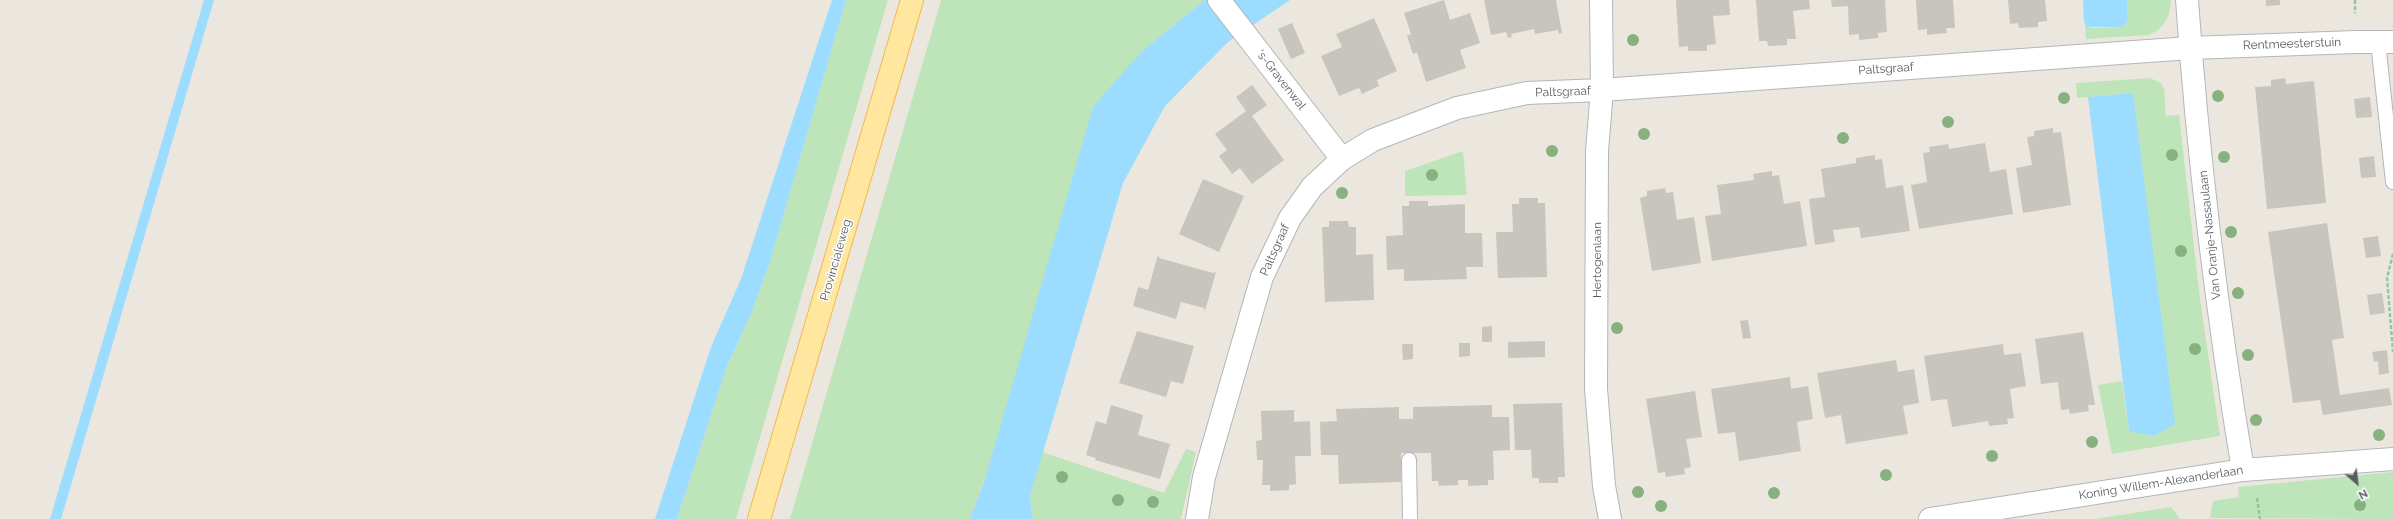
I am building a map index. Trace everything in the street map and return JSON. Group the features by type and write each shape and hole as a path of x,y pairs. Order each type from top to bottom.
{"main road":[{"name":"Provincialeweg","path":"760,519 912,0"}],"street":[{"name":"'s-Gravenwal","path":"1219,0 1342,159"},
{"name":"Hertogenlaan","path":"1601,0 1602,90 1597,151 1596,389 1604,486 1610,519"},
{"name":"Van Oranje-Nassaulaan","path":"2187,0 2190,48 2210,249 2225,364 2243,470"},
{"name":"Rentmeesterstuin","path":"2190,48 2386,42"},
{"name":"Paltsgraaf","path":"1197,519 1204,477 1262,277 1290,218 1312,187 1342,159 1373,140 1457,108 1527,93 1602,90 2190,48"},
{"name":"Koning Willem-Alexanderlaan","path":"1930,519 2243,470 2393,459"}],"lane":[{"path":"2386,42 2393,182"},
{"path":"1409,460 1410,519"}],"path":[{"path":"2393,254 2387,278 2393,352"}],"green space":[{"path":"846,0 888,0 736,519 677,519 727,366 751,314 769,265"},
{"path":"941,0 1205,0 1142,51 970,519 790,519"},
{"path":"2127,0 2171,0 2166,22 2159,29 2148,35 2086,39 2085,25 2091,28 2122,27 2128,21"},
{"path":"2150,78 2161,83 2164,89 2166,116 2179,115 2200,299 2220,436 2112,454 2098,385 2122,381 2129,431 2133,93 2077,98 2076,83"},
{"path":"1463,151 1467,195 1405,196 1405,171"},
{"path":"1186,449 1196,452 1181,519 1033,519 1030,496 1042,452 1164,493"},
{"path":"2393,472 2393,519 2210,518 2213,501 2239,497 2238,487"},
{"path":"2171,507 2180,519 2095,519"}],"water":[{"path":"204,0 214,0 61,519 50,519"},
{"path":"832,0 846,0 769,265 751,314 727,366 677,519 655,519 711,347 741,279"},
{"path":"1205,0 1290,0 1228,42 1165,106 1123,183 1030,496 1033,519 970,519 985,479 1093,107 1142,51"},
{"path":"2083,0 2127,0 2128,21 2122,27 2087,27 2084,22"},
{"path":"2133,93 2175,424 2153,436 2129,431 2088,97"}],"building":[{"path":"1444,0 1450,20 1470,13 1480,43 1460,50 1466,68 1426,82 1417,52 1413,54 1407,36 1411,34 1404,13"},
{"path":"1484,0 1556,0 1562,33 1559,34 1558,30 1535,34 1534,29 1511,34 1512,37 1508,38 1506,32 1491,35"},
{"path":"1676,0 1729,0 1730,15 1713,16 1716,44 1707,45 1707,51 1688,51 1688,46 1679,47"},
{"path":"1756,0 1809,0 1810,9 1793,11 1796,39 1787,39 1787,45 1768,46 1767,41 1759,41"},
{"path":"1831,0 1885,0 1887,32 1878,33 1878,38 1859,40 1859,34 1849,35 1848,6 1832,7"},
{"path":"1916,0 1953,0 1955,28 1946,28 1947,33 1927,35 1927,29 1918,30"},
{"path":"2008,0 2045,0 2047,21 2038,22 2038,27 2019,28 2018,23 2010,24"},
{"path":"2266,0 2280,0 2280,5 2266,6"},
{"path":"1374,18 1397,71 1377,80 1379,86 1362,94 1359,88 1339,96 1321,56 1342,47 1336,34"},
{"path":"1292,23 1305,53 1291,59 1278,29"},
{"path":"2285,78 2286,84 2314,81 2326,203 2267,209 2255,87 2271,86 2271,80"},
{"path":"1252,85 1267,105 1252,116 1284,160 1252,184 1240,168 1232,174 1219,156 1227,150 1215,134 1246,111 1236,97"},
{"path":"2370,97 2372,117 2356,118 2354,99"},
{"path":"2053,128 2053,133 2061,132 2071,205 2023,213 2016,168 2032,165 2027,137 2034,136 2034,131"},
{"path":"1985,143 1990,172 2006,169 2013,214 1919,229 1911,185 1927,182 1923,153 1930,152 1929,147 1948,144 1949,149"},
{"path":"1875,155 1875,160 1882,159 1886,188 1903,185 1910,231 1861,238 1859,227 1833,230 1835,242 1815,245 1809,199 1825,197 1821,169 1856,163 1856,158"},
{"path":"2374,156 2376,177 2361,178 2359,158"},
{"path":"1772,171 1772,176 1779,175 1784,204 1800,201 1807,246 1712,261 1705,216 1721,214 1717,185 1754,180 1753,174"},
{"path":"1203,179 1244,196 1219,252 1179,234"},
{"path":"1665,188 1666,193 1673,192 1677,220 1694,217 1701,263 1652,271 1640,198 1647,196 1647,191"},
{"path":"1519,198 1538,198 1538,203 1545,203 1547,277 1498,278 1496,232 1513,232 1512,204 1519,204"},
{"path":"1409,201 1428,201 1428,206 1465,204 1465,233 1482,233 1483,267 1466,267 1467,279 1404,281 1404,269 1387,270 1386,236 1403,235 1402,206 1409,206"},
{"path":"1329,221 1348,221 1349,227 1356,227 1356,255 1373,254 1374,300 1325,302 1322,227 1329,227"},
{"path":"2327,223 2344,338 2332,340 2340,395 2389,388 2392,405 2323,415 2320,400 2293,403 2268,232"},
{"path":"2378,236 2381,256 2366,258 2363,238"},
{"path":"1158,255 1159,258 1213,273 1216,272 1205,311 1204,308 1181,302 1176,319 1133,306 1138,287 1148,290"},
{"path":"2382,293 2385,313 2370,315 2367,295"},
{"path":"1748,320 1751,338 1743,339 1740,321"},
{"path":"1492,326 1492,342 1482,342 1482,327"},
{"path":"1137,331 1194,346 1183,384 1171,381 1166,397 1119,383"},
{"path":"2083,332 2095,405 2088,405 2089,411 2070,414 2069,409 2061,410 2058,382 2041,384 2035,339"},
{"path":"1545,341 1545,357 1508,358 1508,342"},
{"path":"1459,343 1470,343 1470,356 1459,357"},
{"path":"1402,344 1413,344 1413,359 1403,360"},
{"path":"2003,344 2004,355 2021,353 2026,386 2010,389 2014,418 2007,419 2008,424 1989,426 1988,421 1952,427 1947,399 1931,401 1924,356"},
{"path":"2387,350 2389,373 2379,375 2378,361 2374,362 2372,352"},
{"path":"1896,360 1898,372 1914,369 1919,403 1903,406 1908,434 1846,444 1841,415 1825,418 1817,373"},
{"path":"1790,377 1791,389 1808,386 1813,419 1797,422 1801,451 1739,461 1735,432 1718,434 1711,389"},
{"path":"1695,391 1702,437 1686,439 1691,467 1684,469 1685,474 1666,477 1665,472 1658,473 1646,399"},
{"path":"1562,403 1565,477 1558,477 1558,483 1539,483 1539,478 1532,478 1531,450 1515,450 1513,404"},
{"path":"1111,405 1143,415 1138,435 1170,444 1160,479 1095,460 1096,458 1086,455 1096,421 1106,424"},
{"path":"1492,405 1492,417 1509,417 1510,450 1493,451 1494,480 1488,480 1488,485 1468,486 1468,480 1458,480 1458,485 1439,486 1438,481 1432,481 1431,453 1401,453 1401,482 1339,484 1338,455 1321,455 1320,422 1337,421 1336,409 1399,407 1399,419 1413,419 1413,407"},
{"path":"1294,410 1294,422 1310,421 1311,456 1295,456 1296,484 1289,485 1289,490 1270,491 1270,485 1262,485 1263,460 1257,460 1256,441 1262,440 1261,411"}]}
